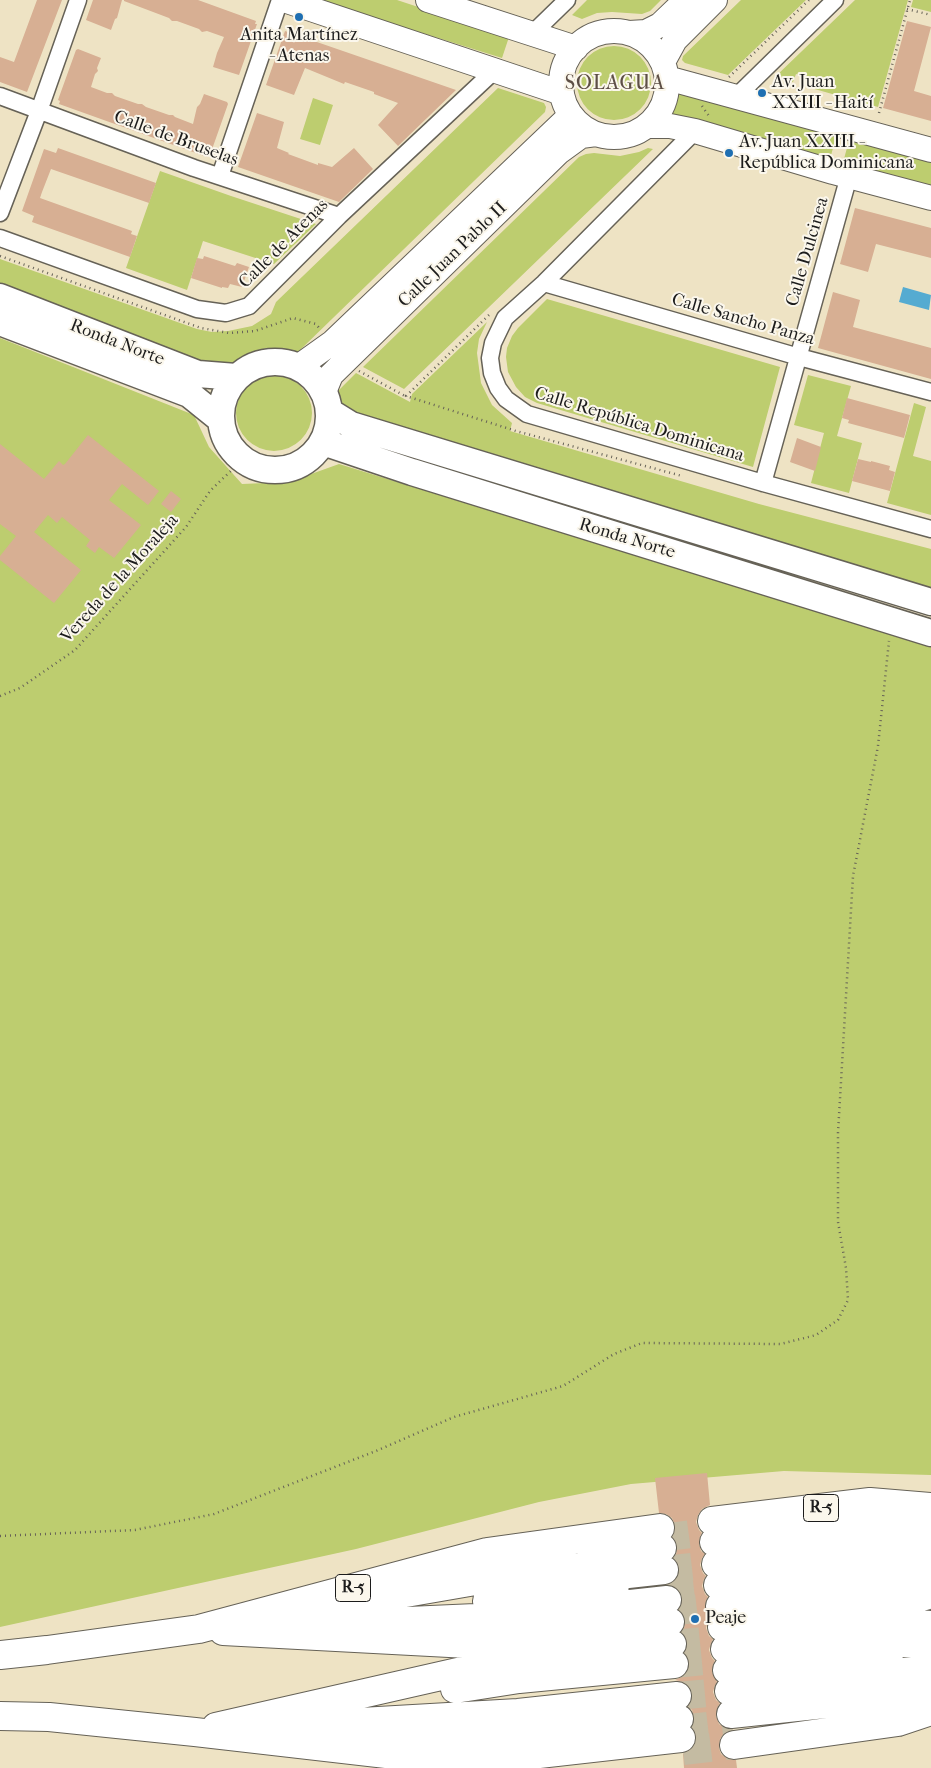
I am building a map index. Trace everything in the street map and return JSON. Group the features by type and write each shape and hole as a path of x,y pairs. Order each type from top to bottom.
{"highway":[{"name":"R-5","path":"723,1633 870,1502 931,1507"},
{"name":"R-5","path":"723,1633 873,1512 931,1515"},
{"name":"R-5","path":"723,1633 862,1524 931,1525"},
{"name":"R-5","path":"723,1633 863,1536 931,1534"},
{"path":"723,1633 869,1546 931,1542"},
{"path":"723,1633 931,1550"},
{"name":"R-5","path":"199,1629 488,1552 671,1638"},
{"path":"723,1633 878,1567 931,1559"},
{"path":"723,1633 878,1577 931,1567"},
{"path":"723,1633 881,1588 931,1576"},
{"path":"723,1633 874,1600 931,1584"},
{"name":"R-5","path":"0,1655 502,1588 671,1638"},
{"path":"723,1633 880,1610 931,1594"},
{"path":"723,1633 891,1622 931,1625"},
{"name":"R-5","path":"199,1629 525,1628 671,1638"},
{"path":"723,1633 931,1633"},
{"path":"723,1633 890,1643 931,1643"},
{"path":"723,1633 878,1655 931,1653"},
{"path":"723,1633 931,1660"},
{"path":"723,1633 931,1669"},
{"path":"723,1633 886,1686 931,1678"},
{"path":"723,1633 882,1698 931,1687"},
{"path":"723,1633 885,1708 931,1696"},
{"path":"723,1633 888,1716 931,1704"},
{"path":"723,1633 898,1722 931,1711"},
{"path":"195,1732 522,1756 671,1638"},
{"path":"195,1732 518,1713 671,1638"},
{"path":"195,1732 671,1638"},
{"path":"522,1768 671,1638"},
{"path":"0,1716 48,1717 195,1732 507,1768"}],"main road":[{"path":"284,0 562,93"},
{"path":"428,0 576,48"},
{"path":"686,0 660,25 646,32 610,32 600,34 591,37 576,48 566,61 562,76 562,93 571,115 582,126 596,134 614,137 632,135 648,126 660,113 666,96 665,70 675,40 715,0"},
{"path":"629,33 649,44 665,70 736,98 931,150"},
{"name":"Calle Juan Pablo II","path":"298,367 333,342 571,115"},
{"path":"648,126 670,126 695,131 931,198"},
{"name":"Calle Juan Pablo II","path":"327,402 331,375 559,152 581,136 596,134"},
{"name":"Ronda Norte","path":"0,298 198,374 236,378"},
{"name":"Ronda Norte","path":"0,322 189,394 220,419"},
{"name":"Ronda Norte","path":"327,402 329,428 323,442 312,457 296,467 278,471 259,469 242,460 230,447 223,433 220,419 221,404 227,390 236,378 249,368 265,362 282,362 298,367 313,377 327,402 351,426 931,602"},
{"name":"Ronda Norte","path":"323,442 931,634"}],"street":[{"path":"0,212 39,111 78,0"},
{"path":"220,176 280,0"},
{"path":"532,34 567,0"},
{"path":"736,98 835,0"},
{"name":"Calle de Atenas","path":"0,238 197,309 226,313 249,306 339,216 494,71"},
{"name":"Calle de Bruselas","path":"0,96 220,176 339,216"},
{"name":"Calle República Dominicana","path":"695,131 544,283 505,318 493,343 490,358 492,374 498,388 506,399 527,414 763,483 931,529"},
{"name":"Calle Dulcinea","path":"763,483 850,176"},
{"name":"Calle Sancho Panza","path":"544,283 799,357 931,392"}],"path":[{"path":"879,114 910,0"},
{"path":"908,9 931,15"},
{"path":"496,309 406,396 516,431 686,477"},
{"name":"Vereda de la Moraleja","path":"0,696 20,688 75,650 186,528 210,491 242,460"},
{"path":"0,1536 135,1530 214,1514 376,1451 454,1417 563,1386 614,1354 642,1343 781,1344 816,1336 838,1320 848,1300 846,1268 838,1222 838,1133 853,876 878,746 891,621"}],"green space":[{"path":"317,0 397,0 509,37 502,58"},
{"path":"587,0 661,0 650,11 642,14 597,13 582,19 572,15"},
{"path":"741,0 806,0 728,75 685,63 682,60 683,56"},
{"path":"855,0 908,0 878,107 811,88 813,79 796,74 793,82 775,77"},
{"path":"913,0 931,0 931,12 911,7"},
{"path":"607,46 621,46 635,52 645,62 651,76 649,97 635,114 621,120 607,120 593,114 583,104 577,90 577,76 583,62 593,52"},
{"path":"498,88 544,103 546,107 545,112 298,352 273,348 262,349 234,362 214,366 0,286 0,259 197,329 212,332 252,326 271,314 276,302"},
{"path":"675,88 837,133 829,163 669,116 674,101"},
{"path":"313,98 333,105 320,145 300,139"},
{"path":"850,137 931,159 931,191 842,166"},
{"path":"648,148 653,149 404,389 363,367 579,157 594,153 620,156"},
{"path":"160,171 316,224 274,264 203,241 187,290 126,268"},
{"path":"547,299 780,367 753,467 537,403 525,397 516,387 508,372 507,348 518,328"},
{"path":"487,322 479,339 477,353 481,383 492,405 512,423 510,431 759,504 931,549 931,596 349,415 340,406 337,392 356,373 410,402 412,394"},
{"path":"0,338 194,415 209,447 242,484 289,482 339,464 931,647 931,1475 784,1471 631,1484 539,1502 356,1549 0,1627"},
{"path":"274,375 288,378 301,386 309,399 312,413 309,427 301,440 288,448 274,451 260,448 247,440 239,427 236,413 239,399 247,386 260,378"},
{"path":"808,375 851,386 837,436 862,443 849,493 811,483 824,433 794,425"},
{"path":"914,403 926,407 913,456 931,461 931,515 887,503"}],"water":[{"path":"903,287 931,295 929,310 899,302"}],"building":[{"path":"37,0 62,0 27,92 0,82 0,57 14,62"},
{"path":"93,0 122,0 117,18 111,30 86,20"},
{"path":"124,0 198,0 256,21 255,24 257,24 239,75 213,67 224,37 207,31 202,32 199,29 172,21 169,18"},
{"path":"907,21 931,27 914,91 931,96 931,121 883,108"},
{"path":"285,31 456,90 398,146 378,125 398,103 374,94 374,92 345,82 344,84 305,68 294,95 266,85"},
{"path":"78,49 101,58 91,87 173,115 193,124 197,107 204,94 227,102 228,104 210,155 208,154 207,157 59,104 60,101 58,100"},
{"path":"257,113 284,122 277,148 288,154 318,165 318,163 332,167 354,148 373,169 339,202 238,167"},
{"path":"58,148 156,183 149,203 51,169 42,192 40,198 132,231 131,234 137,236 130,257 32,222 34,216 22,211 44,149 56,153"},
{"path":"855,208 931,228 931,258 876,244 868,272 840,264"},
{"path":"204,256 235,266 237,263 249,267 242,287 230,284 228,288 222,288 191,278 197,258 203,259"},
{"path":"833,292 860,300 853,327 931,348 931,379 818,348"},
{"path":"847,398 910,415 904,438 848,423 849,420 842,418"},
{"path":"88,435 159,491 148,505 122,484 109,500 141,525 114,558 99,547 95,553 86,546 90,540 62,517 57,523 48,515 34,532 81,570 54,603 0,560 0,556 16,536 0,524 0,444 44,479 59,461 63,465 65,464"},
{"path":"797,438 821,447 815,471 790,462"},
{"path":"858,459 890,466 889,470 895,472 890,491 852,481"},
{"path":"171,491 181,499 171,512 161,504"},
{"path":"707,1473 710,1505 702,1509 696,1522 702,1533 699,1544 701,1551 705,1554 700,1565 706,1576 702,1586 708,1597 705,1608 710,1618 706,1628 709,1636 713,1639 709,1650 715,1661 712,1672 717,1682 713,1692 716,1700 720,1703 716,1716 719,1724 732,1730 725,1732 720,1739 719,1748 721,1754 728,1759 736,1760 737,1768 684,1768 683,1754 691,1750 697,1737 692,1727 694,1717 692,1710 688,1707 693,1695 689,1686 675,1680 683,1676 688,1670 689,1662 684,1653 687,1642 685,1635 681,1632 686,1621 683,1613 679,1610 683,1599 680,1591 674,1586 668,1585 678,1577 680,1569 677,1561 673,1558 678,1547 672,1537 675,1533 675,1525 672,1518 666,1514 659,1513 655,1478"}],"tunnel":[{"path":"661,1538 713,1531"},
{"path":"664,1570 716,1564"},
{"path":"666,1591 718,1585"},
{"path":"669,1612 720,1606"},
{"path":"672,1644 724,1639"},
{"path":"674,1664 726,1659"},
{"path":"677,1696 729,1691"},
{"path":"680,1729 732,1723"},
{"path":"683,1751 734,1745"}],"place":[{"name":"Anita Martínez - Atenas","path":"299,17"},
{"name":"Av. Juan XXIII - Haití","path":"762,93"},
{"name":"Av. Juan XXIII - República Dominicana","path":"729,153"},
{"name":"Peaje","path":"695,1619"}],"district":[{"name":"SOLAGUA","path":"615,84"}]}
